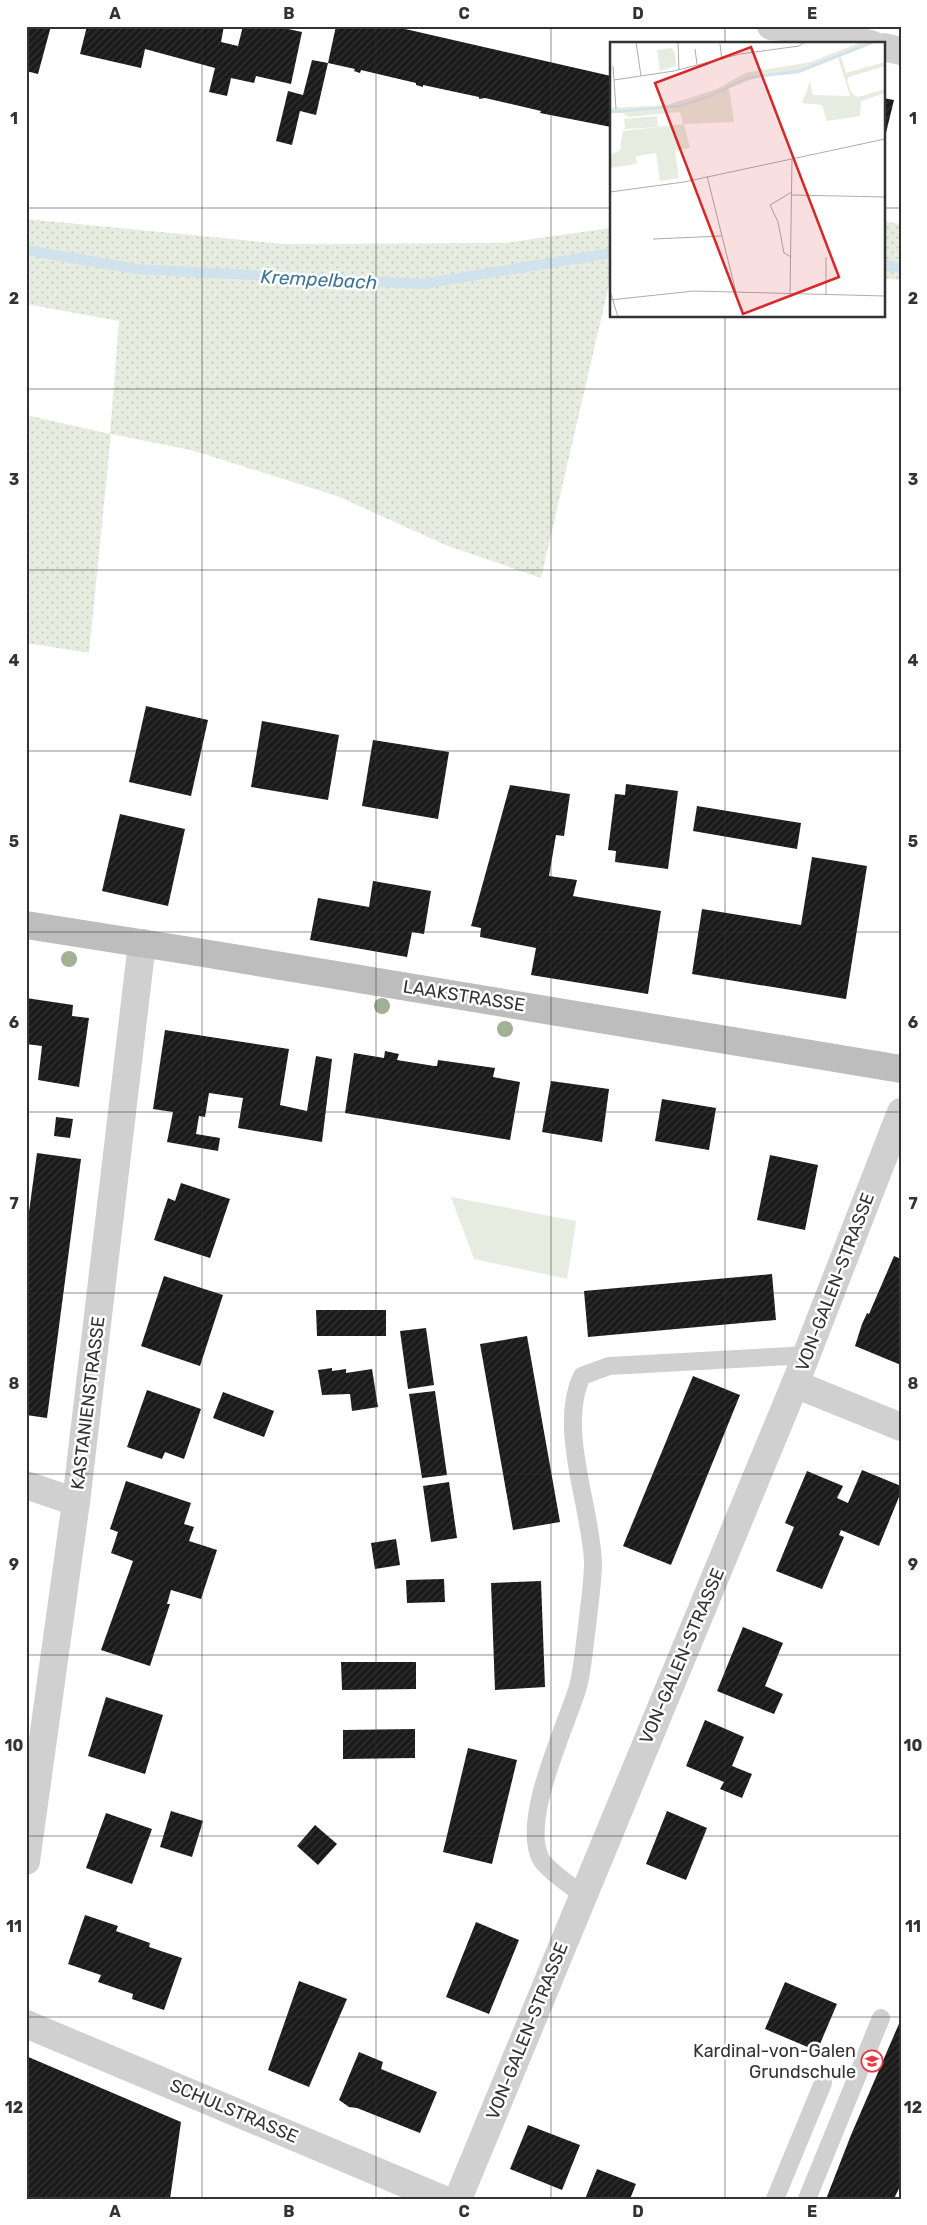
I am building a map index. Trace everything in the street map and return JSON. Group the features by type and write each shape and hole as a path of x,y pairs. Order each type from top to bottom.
{"street":[{"path":"771,26 808,29 873,40"},
{"path":"884,44 901,51"},
{"name":"LAAKSTRASSE","path":"26,926 142,943 901,1069"},
{"name":"KASTANIENSTRASSE","path":"26,1861 76,1502 142,943"},
{"name":"VON-GALEN-STRASSE","path":"458,2199 582,1895 807,1355 901,1112"},
{"path":"795,1384 901,1426"},
{"path":"26,1484 76,1502"},
{"name":"SCHULSTRASSE","path":"26,2024 442,2199"}],"lane":[{"path":"582,1895 540,1859 535,1842 542,1790 577,1688 587,1626 593,1562 572,1418 574,1391 582,1376 609,1366 807,1355"},
{"path":"807,2199 881,2018"},
{"path":"775,2199 823,2083"}],"shaded area":[{"path":"26,219 283,244 504,243 610,228 610,280 541,578 448,546 337,496 191,450 111,434 89,653 26,643 26,415 110,434 119,321 26,304"},
{"path":"884,221 901,224 901,280 884,278"},
{"path":"451,1197 576,1221 567,1279 474,1259"}],"building":[{"path":"26,26 51,26 38,74 26,71"},
{"path":"87,26 224,26 221,42 238,46 243,26 274,26 302,32 291,84 256,76 254,83 231,78 227,96 209,92 215,68 145,49 141,68 80,54"},
{"path":"336,26 392,26 610,76 610,127 540,113 541,111 485,98 479,99 479,97 423,85 423,87 416,85 416,83 361,70 360,73 354,71 355,69 328,63"},
{"path":"312,60 328,63 316,115 300,111 292,145 276,141 288,91 303,95"},
{"path":"884,98 894,100 884,141"},
{"path":"146,706 208,720 191,796 129,782"},
{"path":"262,721 339,735 328,800 251,787"},
{"path":"373,740 449,752 438,819 362,806"},
{"path":"626,784 678,791 668,869 615,862 616,851 608,850 615,794 625,795"},
{"path":"510,785 570,794 564,836 556,835 549,876 577,880 573,896 661,911 648,994 531,975 536,948 480,937 481,928 471,926"},
{"path":"697,806 801,823 797,849 693,831"},
{"path":"120,814 185,829 168,906 102,891"},
{"path":"812,857 867,866 846,999 692,974 702,909 801,925"},
{"path":"373,881 431,891 424,934 412,932 407,957 310,940 318,898 369,907"},
{"path":"26,998 73,1005 72,1016 89,1018 79,1087 38,1080 42,1046 26,1044"},
{"path":"165,1030 289,1049 280,1105 307,1111 316,1056 332,1059 322,1142 238,1128 243,1098 209,1093 205,1117 199,1116 196,1134 220,1138 218,1151 167,1142 173,1112 153,1109"},
{"path":"385,1051 399,1054 397,1060 434,1066 437,1066 438,1060 495,1068 493,1077 520,1082 510,1140 345,1113 354,1053 384,1058"},
{"path":"551,1081 609,1089 602,1142 542,1132"},
{"path":"662,1099 716,1108 709,1150 655,1141"},
{"path":"56,1117 73,1119 70,1138 54,1136"},
{"path":"37,1153 81,1159 47,1418 26,1415 26,1234"},
{"path":"770,1155 818,1165 805,1230 757,1220"},
{"path":"181,1183 230,1199 210,1258 154,1240 168,1198 175,1201"},
{"path":"894,1256 901,1259 901,1365 855,1346 862,1324 867,1313 869,1314"},
{"path":"772,1274 776,1320 588,1337 584,1291"},
{"path":"164,1276 223,1295 200,1366 141,1346"},
{"path":"316,1310 386,1310 386,1336 317,1336"},
{"path":"426,1328 434,1385 408,1389 400,1331"},
{"path":"527,1336 560,1522 513,1530 480,1344"},
{"path":"332,1368 332,1371 346,1369 346,1373 372,1369 378,1407 352,1411 350,1394 322,1395 318,1370"},
{"path":"693,1376 740,1395 671,1565 623,1546"},
{"path":"147,1390 201,1409 184,1459 165,1452 162,1459 127,1447"},
{"path":"435,1391 447,1475 422,1478 409,1394"},
{"path":"223,1392 274,1411 264,1437 213,1418"},
{"path":"862,1470 901,1486 901,1492 879,1546 841,1530 839,1535 844,1537 822,1589 776,1571 794,1527 785,1523 807,1471 843,1486 837,1498 848,1503"},
{"path":"126,1481 191,1503 184,1524 194,1527 189,1541 217,1550 201,1599 171,1590 167,1604 170,1604 150,1666 101,1650 133,1561 111,1553 118,1532 110,1529"},
{"path":"449,1482 457,1538 431,1542 423,1486"},
{"path":"396,1539 400,1565 375,1569 371,1543"},
{"path":"444,1579 445,1602 407,1603 406,1580"},
{"path":"541,1581 545,1687 495,1690 491,1583"},
{"path":"743,1627 783,1643 765,1686 783,1694 774,1714 717,1691"},
{"path":"341,1662 416,1662 416,1689 342,1690"},
{"path":"106,1697 163,1715 145,1774 88,1756"},
{"path":"705,1720 744,1737 732,1766 752,1774 742,1798 720,1789 724,1782 686,1766"},
{"path":"415,1729 415,1758 343,1759 343,1730"},
{"path":"468,1748 517,1760 492,1864 443,1852"},
{"path":"171,1811 203,1821 192,1857 160,1847"},
{"path":"667,1811 707,1828 686,1880 646,1864"},
{"path":"106,1813 152,1829 132,1884 86,1868"},
{"path":"315,1825 337,1844 318,1865 297,1846"},
{"path":"85,1915 118,1926 116,1931 150,1943 149,1947 182,1958 164,2010 132,1999 133,1994 98,1982 101,1975 68,1964"},
{"path":"476,1922 519,1940 489,2014 446,1997"},
{"path":"299,1981 347,1999 309,2087 268,2070"},
{"path":"785,1982 837,2004 817,2051 765,2029"},
{"path":"901,2019 901,2184 894,2199 826,2199 851,2135"},
{"path":"359,2052 383,2062 381,2069 437,2092 420,2133 357,2108 349,2107 339,2100"},
{"path":"26,2056 181,2122 170,2199 26,2199"},
{"path":"528,2125 580,2145 562,2190 510,2169"},
{"path":"597,2169 636,2184 630,2199 585,2199"}],"waterway":[{"name":"Krempelbach","path":"26,250 136,269 422,284 610,253"},
{"name":"Krempelbach","path":"884,265 901,268"}],"place":[{"name":"Kardinal-von-Galen Grundschule","path":"872,2061"}]}
